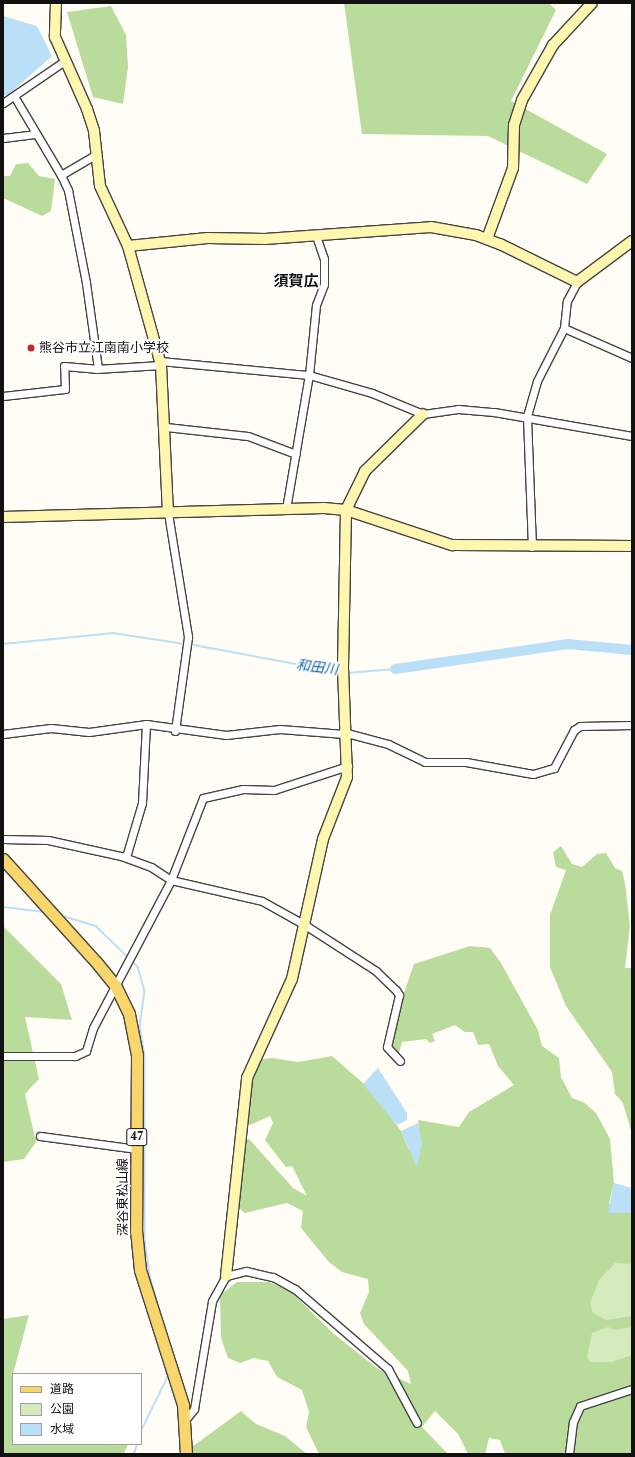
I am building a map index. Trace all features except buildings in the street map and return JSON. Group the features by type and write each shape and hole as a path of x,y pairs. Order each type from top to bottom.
{"main road":[{"name":"深谷東松山線","path":"3,859 115,985 135,1034 140,1270 186,1419 186,1454"}],"street":[{"path":"56,3 55,37 89,116 100,186 128,246 160,363 166,427 168,513 187,644 175,731"},
{"path":"487,239 513,168 514,125 522,100 554,45 592,3"},
{"path":"3,103 66,60"},
{"path":"14,96 35,134 61,175 68,190 85,276 98,368"},
{"path":"3,138 35,134"},
{"path":"61,175 96,154"},
{"path":"128,246 208,238 316,236 424,226 487,239 537,260 577,282"},
{"path":"286,509 309,375 316,305 324,284 324,259 316,236"},
{"path":"532,547 526,416 536,381 564,328 568,301 577,282 632,241"},
{"path":"564,328 632,358"},
{"path":"3,396 65,389 64,366 98,368 160,363 309,375 372,393 423,414 458,409 526,416 632,436"},
{"path":"186,1419 194,1409 212,1301 226,1276 247,1078 292,979 323,839 345,788 348,766 344,733 343,672 346,510 365,470 423,414"},
{"path":"166,427 248,436 296,454"},
{"path":"3,517 286,509 346,510 440,543 532,547 632,546"},
{"path":"126,857 142,803 146,724"},
{"path":"3,734 51,728 89,732 146,724 175,731 243,735 280,728 344,733 388,744 425,762 466,762 533,774 554,768 574,730 580,726 632,725"},
{"path":"3,1056 75,1056 86,1051 93,1028 171,880 203,798 243,789 274,790 348,766"},
{"path":"3,839 60,842 126,857 171,880 262,901 305,925 376,971 396,990 399,995 387,1047 400,1061"},
{"path":"40,1136 137,1149"},
{"path":"226,1276 246,1271 261,1273 295,1289 388,1369 417,1423"},
{"path":"569,1454 573,1422 580,1406 632,1389"}],"green space":[{"path":"344,3 549,3 556,10 511,101 607,154 587,184 488,136 362,134"},
{"path":"111,6 126,35 128,67 123,104 93,97 67,12"},
{"path":"28,163 39,176 55,179 51,211 42,216 3,198 3,176 10,176 16,164"},
{"path":"561,846 572,864 582,867 597,854 606,853 615,868 622,871 625,883 630,926 625,968 632,968 632,1134 623,1103 615,1094 612,1072 566,1006 550,967 550,915 566,870 556,867 553,852"},
{"path":"3,926 61,984 72,1020 25,1017 39,1079 25,1094 36,1142 24,1159 3,1162"},
{"path":"470,946 490,948 501,963 538,1030 542,1046 559,1058 561,1077 572,1098 585,1103 596,1113 610,1139 614,1183 609,1203 617,1212 632,1213 632,1264 615,1263 599,1280 590,1303 593,1313 606,1320 632,1316 632,1327 615,1330 608,1327 592,1333 587,1358 590,1362 612,1362 632,1355 632,1454 505,1454 500,1440 489,1438 485,1454 468,1454 458,1434 435,1411 422,1427 448,1454 319,1454 306,1427 309,1412 302,1390 277,1377 268,1361 254,1358 240,1363 228,1358 221,1338 220,1295 237,1282 269,1282 290,1291 334,1334 378,1369 411,1384 408,1371 364,1324 360,1313 369,1292 368,1279 342,1272 329,1262 301,1228 303,1211 287,1203 245,1213 241,1210 236,1199 244,1140 249,1139 293,1188 307,1196 292,1166 286,1167 265,1140 273,1123 270,1116 250,1125 245,1119 244,1104 257,1060 272,1058 298,1062 332,1056 372,1091 401,1131 409,1150 419,1129 418,1120 459,1127 469,1112 514,1085 498,1066 489,1044 478,1045 473,1032 465,1032 455,1025 432,1034 435,1041 430,1043 426,1039 402,1042 398,1056 393,1052 389,1019 404,993 414,964"},
{"path":"613,1257 632,1259 632,1454 573,1430 581,1305"},
{"path":"29,1315 13,1373 12,1373 12,1445 128,1445 124,1454 3,1454 3,1319"},
{"path":"241,1411 256,1424 285,1436 307,1454 190,1454 192,1447"}],"water":[{"path":"3,16 37,26 52,56 7,96 3,94"},
{"path":"378,1068 407,1113 407,1120 397,1125 363,1084"},
{"path":"418,1123 422,1144 417,1167 401,1131"},
{"path":"614,1183 632,1188 632,1213 608,1213"}],"waterway":[{"name":"和田川","path":"3,644 113,633 186,644"},
{"name":"和田川","path":"189,644 339,672"},
{"name":"和田川","path":"395,669 568,644 632,650"},
{"name":"和田川","path":"347,673 395,669"},
{"path":"3,907 45,912"},
{"path":"60,915 96,926 128,957"},
{"path":"131,959 138,967 145,991 140,1025 145,1056 145,1240 150,1276 174,1361"},
{"path":"142,1429 168,1376"},
{"path":"134,1454 137,1445"}],"place":[{"name":"熊谷市立江南南小学校","path":"31,348"}],"district":[{"name":"須賀広","path":"296,282"}]}
